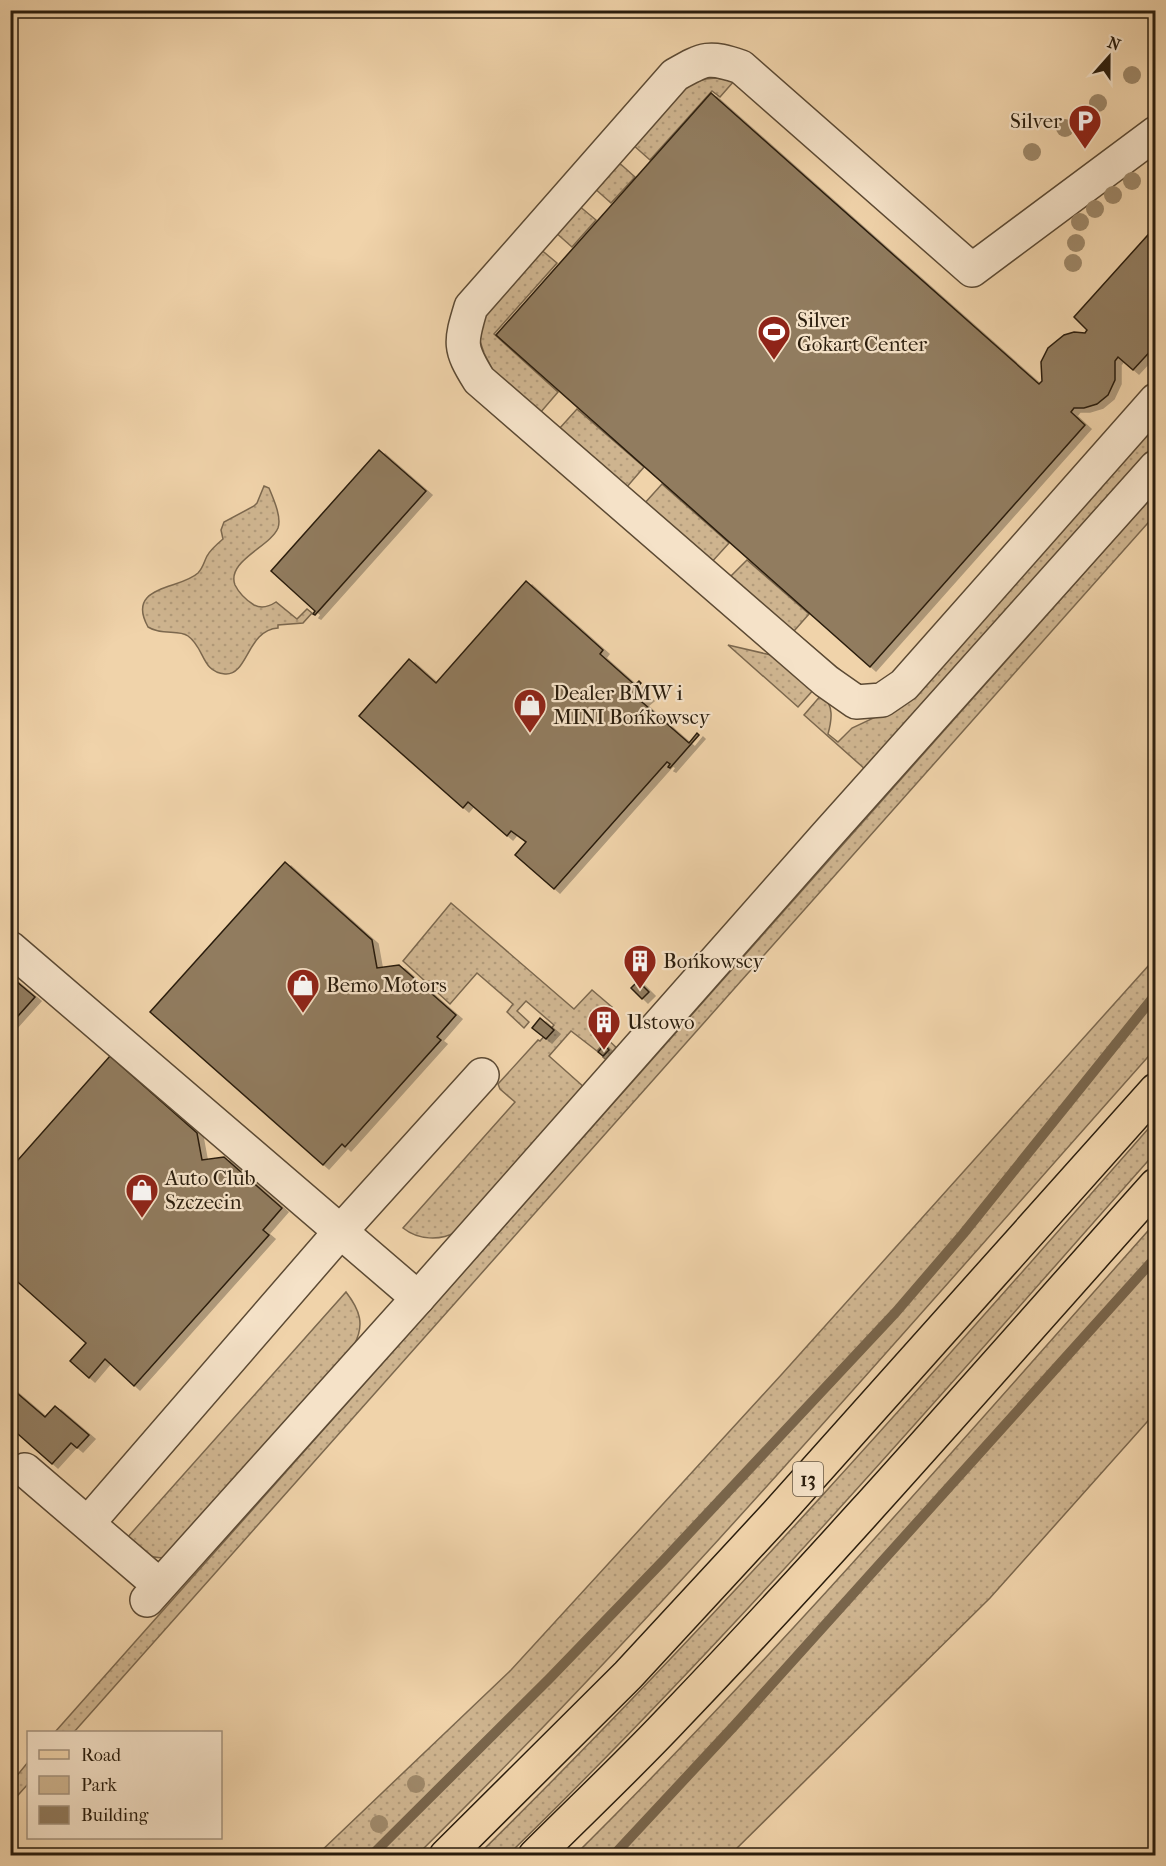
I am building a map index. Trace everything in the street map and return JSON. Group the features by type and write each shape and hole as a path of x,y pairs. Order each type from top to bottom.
{"main road":[{"name":"13","path":"446,1856 628,1675 769,1522 1155,1090"},
{"path":"535,1856 673,1719 745,1642 1155,1185"}],"lane":[{"path":"1155,133 972,270 741,67 716,59 697,62 675,75 471,308 463,333 464,357 479,380 833,687 856,702 882,700 904,685 1155,400"},
{"path":"26,1470 88,1523 153,1593 418,1298 1155,467"},
{"path":"10,948 418,1298"},
{"path":"88,1523 340,1232 482,1075"}],"green space":[{"path":"705,79 734,81 720,97 712,91 650,160 632,144 686,86"},
{"path":"616,160 635,177 611,203 593,187"},
{"path":"578,205 596,220 572,247 554,231"},
{"path":"539,248 557,263 494,334 558,392 540,413 495,374 480,341 484,313"},
{"path":"577,409 644,467 626,488 559,429"},
{"path":"1155,417 1155,445 866,770 804,715 822,694 829,703 831,713 828,734 838,742 852,728 880,715"},
{"path":"662,484 729,543 710,564 644,504"},
{"path":"264,486 269,488 276,508 279,519 278,528 267,542 243,561 234,576 235,585 254,605 260,607 276,602 297,619 307,609 312,613 303,623 278,625 278,628 260,636 239,668 233,673 225,674 211,669 198,647 188,636 153,630 148,627 143,613 144,603 149,596 158,591 198,573 209,553 223,539 221,530 224,522 254,506"},
{"path":"1155,493 1155,515 75,1731 56,1731"},
{"path":"747,560 809,614 794,631 853,681 852,685 728,579"},
{"path":"728,645 771,655 815,688 798,707"},
{"path":"451,903 574,1009 592,990 612,1007 594,1027 618,1049 609,1062 603,1057 609,1048 604,1043 597,1051 571,1031 549,1056 585,1088 456,1232 443,1237 429,1238 415,1235 403,1228 515,1102 500,1089 498,1084 554,1025 526,1001 517,1011 529,1022 524,1028 507,1012 513,1004 477,973 450,1004 403,961"},
{"path":"1155,948 1155,1049 701,1559 608,1659 417,1855 317,1855 511,1670 782,1374 1149,965"},
{"path":"1155,1121 1155,1153 918,1421 757,1598 593,1771 508,1855 478,1855 566,1767 739,1586 907,1402"},
{"path":"1155,1223 1155,1413 990,1598 730,1855 575,1855 725,1702 798,1623"},
{"path":"346,1292 358,1311 360,1324 354,1345 167,1557 150,1556 141,1550 127,1538"},
{"path":"27,1763 27,1785 11,1803 11,1783"}],"building":[{"path":"711,93 1039,384 1042,381 1041,362 1048,348 1064,335 1074,332 1085,333 1087,330 1074,317 1156,226 1156,345 1133,370 1118,357 1115,361 1115,380 1108,395 1097,404 1074,408 1071,412 1085,425 870,667 496,335"},
{"path":"379,450 426,491 315,615 313,614 315,611 271,571"},
{"name":"Dealer BMW i MINI Bońkowscy","path":"526,581 603,650 600,654 635,685 639,681 641,683 637,688 648,697 642,702 689,743 697,733 699,735 670,768 667,762 554,889 515,855 526,842 511,831 507,836 468,802 463,808 359,716 409,659 436,683"},
{"name":"Bemo Motors","path":"285,862 372,940 377,968 399,965 456,1015 437,1037 441,1040 345,1147 342,1144 323,1165 150,1012"},
{"path":"10,976 35,997 10,1025"},
{"name":"Bońkowscy","path":"638,981 649,992 642,999 631,988"},
{"path":"540,1018 554,1030 546,1039 532,1028"},
{"name":"Ustowo","path":"604,1045 609,1050 603,1056 598,1052"},
{"name":"Auto Club Szczecin","path":"110,1056 197,1133 202,1160 224,1157 282,1208 263,1230 269,1235 134,1386 105,1359 89,1378 70,1361 86,1343 10,1275 10,1169"},
{"path":"10,1387 45,1417 55,1406 89,1435 77,1448 71,1443 52,1464 10,1427"}],"waterway":[{"path":"371,1856 549,1679 663,1561 896,1312 963,1234 1156,994"},
{"path":"613,1856 734,1726 1156,1257"}],"place":[{"name":"Silver","path":"1085,150"},
{"name":"Silver Gokart Center","path":"774,361"},
{"name":"Dealer BMW i MINI Bońkowscy","path":"530,734"},
{"name":"Bońkowscy","path":"640,990"},
{"name":"Bemo Motors","path":"303,1014"},
{"name":"Ustowo","path":"604,1051"},
{"name":"Auto Club Szczecin","path":"142,1219"}]}
